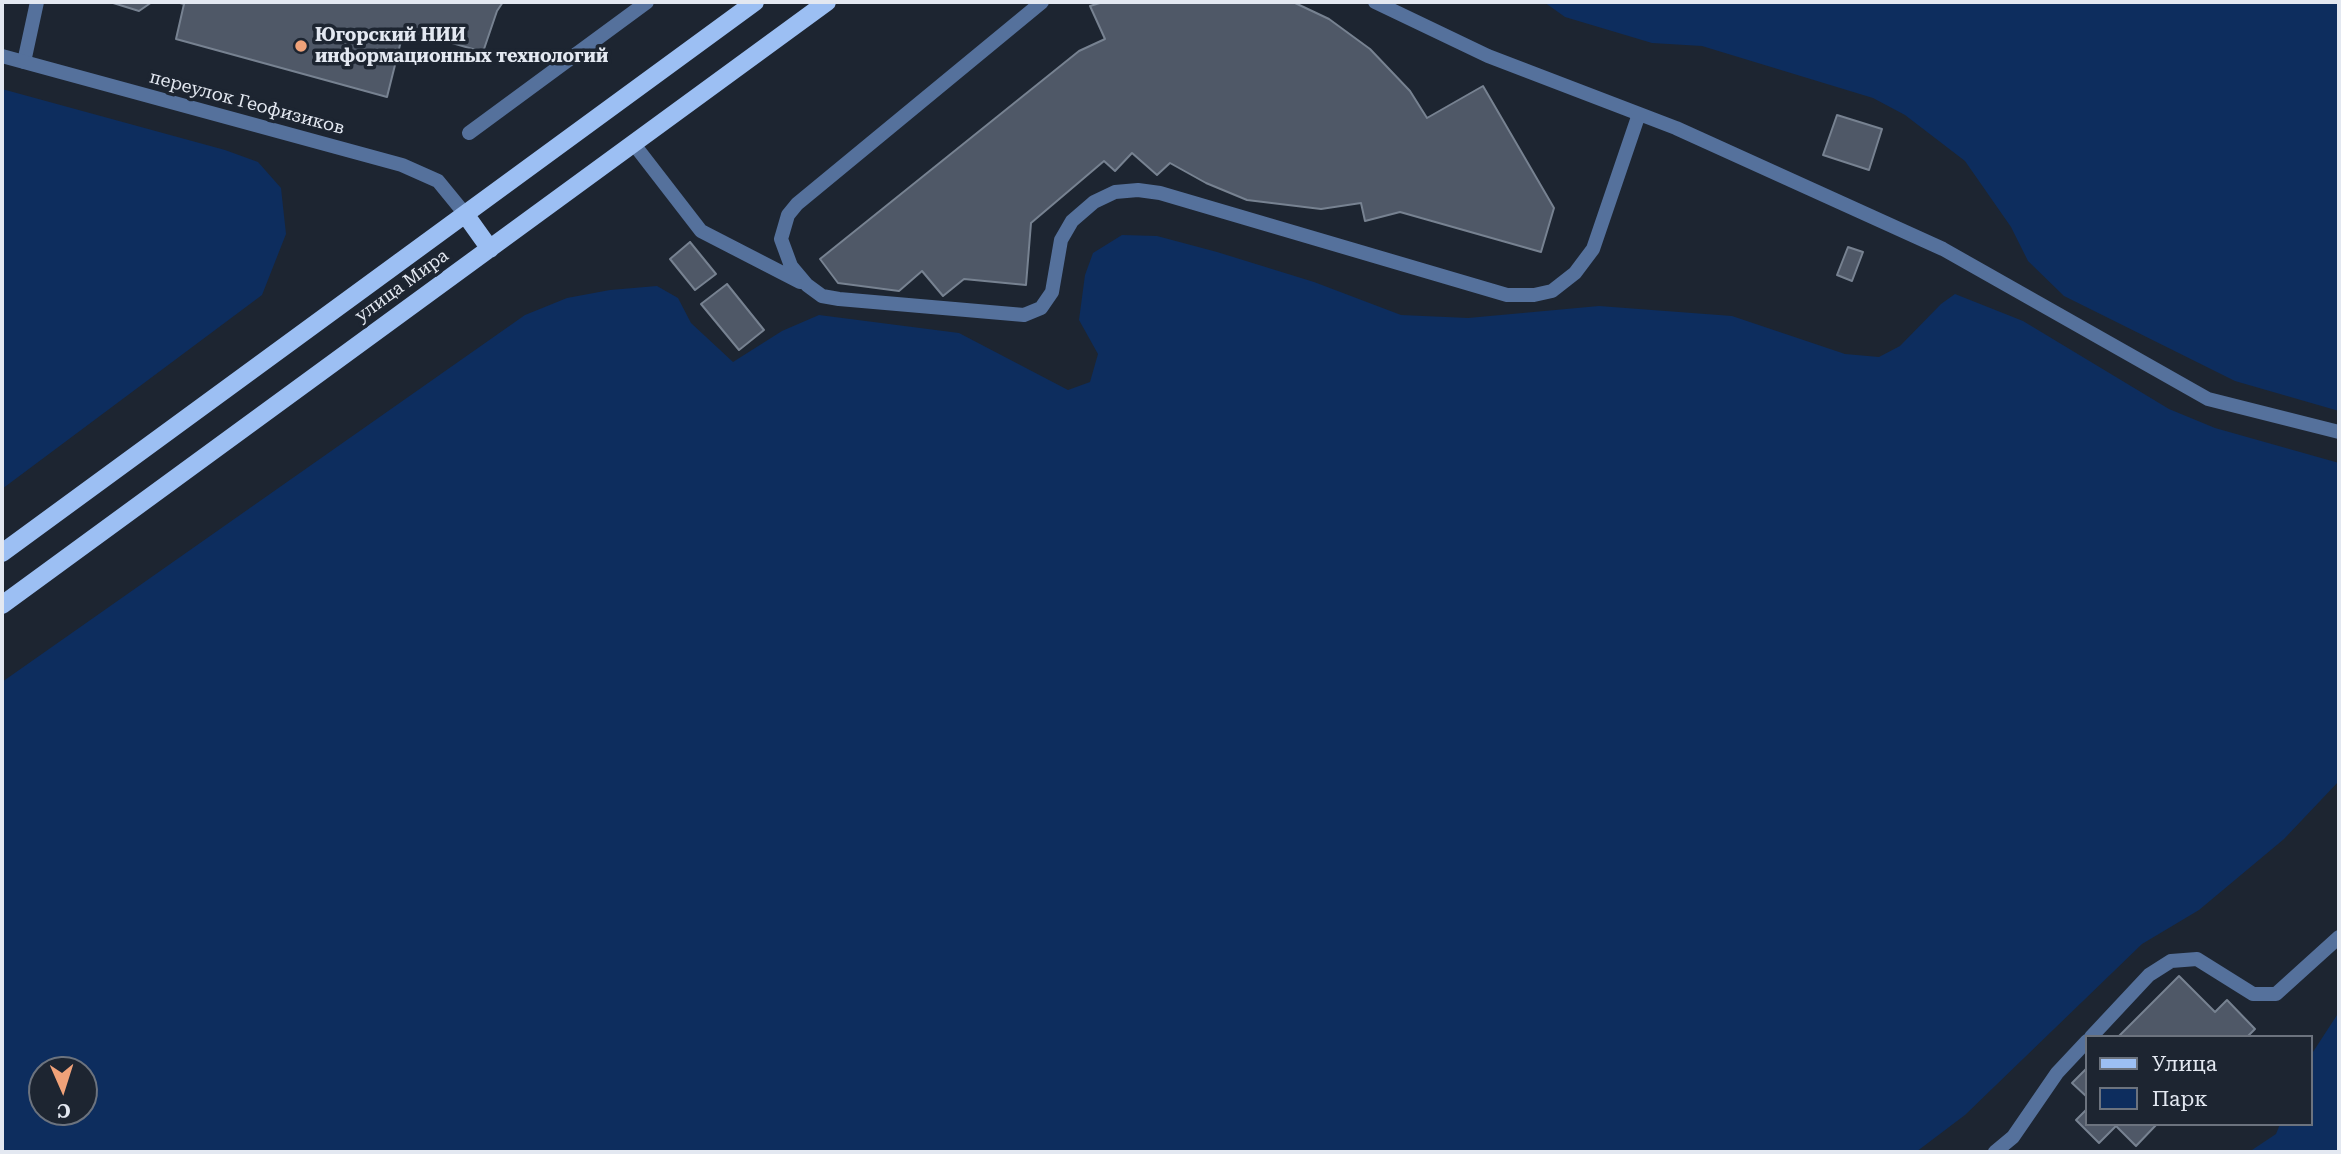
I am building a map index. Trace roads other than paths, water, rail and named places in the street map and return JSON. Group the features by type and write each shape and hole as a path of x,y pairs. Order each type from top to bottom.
{"main road":[{"name":"улица Мира","path":"2,553 755,2"},
{"name":"улица Мира","path":"2,605 827,2"},
{"path":"465,214 490,249"}],"street":[{"path":"24,62 37,2"},
{"path":"469,133 647,2"},
{"path":"807,285 791,266 781,239 788,215 797,204 1042,2"},
{"path":"1375,2 1488,56 1639,114 1943,249 2208,399 2339,432"},
{"name":"переулок Геофизиков","path":"2,56 411,168 438,181 465,214"},
{"path":"633,143 701,231 807,285 822,296 1024,315 1041,308 1052,292 1060,240 1072,221 1094,202 1115,192 1138,190 1160,193 1507,295 1534,295 1552,291 1575,273 1592,249 1639,114"},
{"path":"2093,1035 2149,975 2171,961 2197,959 2253,994 2276,994 2339,937"},
{"path":"1995,1152 2013,1137 2057,1073 2086,1042"}],"place":[{"name":"Югорский НИИ информационных технологий","path":"301,46"}]}
